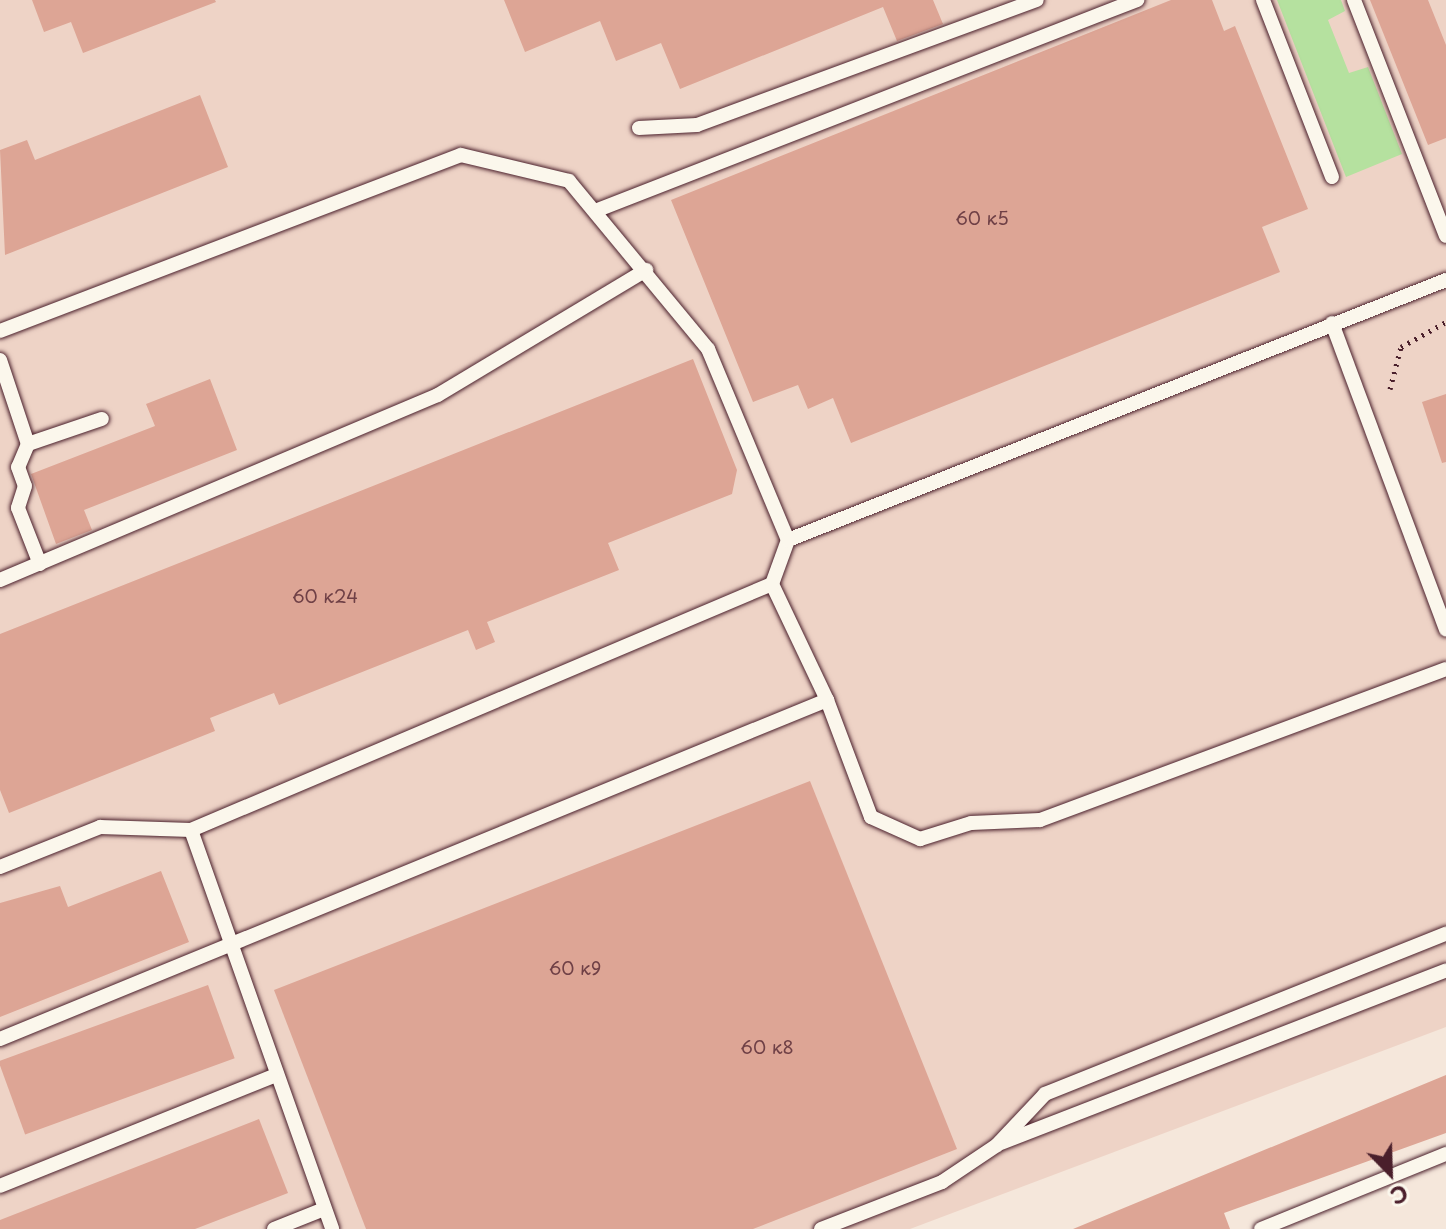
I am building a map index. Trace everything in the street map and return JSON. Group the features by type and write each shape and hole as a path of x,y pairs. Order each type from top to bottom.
{"lane":[{"path":"639,128 697,125 1037,0"},
{"path":"595,211 1137,0"},
{"path":"1263,0 1332,177"},
{"path":"1354,0 1446,236"},
{"path":"0,331 461,155 569,181 646,270 708,349 788,540 772,584 827,700 871,817 920,839 971,823 1040,820 1446,669"},
{"path":"0,580 438,395 646,270"},
{"path":"788,540 1446,280"},
{"path":"1332,323 1446,630"},
{"path":"0,360 28,444 18,467 25,486 18,508 40,564"},
{"path":"28,444 102,419"},
{"path":"0,867 100,827 191,830 772,584"},
{"path":"0,1039 827,700"},
{"path":"191,830 273,1076 332,1229"},
{"path":"997,1145 1045,1094 1446,934"},
{"path":"821,1229 942,1182 997,1145 1446,970"},
{"path":"0,1186 273,1076"},
{"path":"1261,1229 1446,1154"},
{"path":"274,1229 324,1209"}],"path":[{"path":"1390,389 1401,347 1446,322"}],"shaded area":[{"path":"0,0 1446,0 1446,1027 910,1229 0,1229"}],"green space":[{"path":"1277,0 1341,0 1345,11 1328,20 1349,73 1368,67 1402,154 1346,177"}],"building":[{"path":"32,0 216,2 83,53 71,22 44,32"},
{"path":"504,0 933,0 943,24 897,41 883,7 680,89 661,43 616,61 600,21 525,52"},
{"path":"1171,0 1212,0 1224,31 1235,26 1308,209 1262,227 1280,272 851,443 833,398 808,409 798,385 753,402 671,200"},
{"path":"1370,0 1428,0 1446,45 1446,138 1428,145"},
{"path":"200,95 228,167 5,255 0,150 27,140 35,160"},
{"path":"693,359 737,470 732,494 608,543 619,570 487,622 495,642 476,650 468,630 279,705 274,693 210,718 215,731 9,813 0,790 0,634"},
{"path":"210,379 237,450 84,510 92,530 56,544 31,474 155,426 146,404"},
{"path":"1446,394 1446,462 1442,463 1422,402"},
{"path":"810,781 957,1149 753,1229 366,1229 274,990"},
{"path":"161,871 189,942 0,1017 0,903 60,886 68,907"},
{"path":"208,985 235,1058 25,1135 0,1061"},
{"path":"1446,1075 1446,1133 1224,1213 1230,1229 1073,1229"},
{"path":"259,1119 288,1193 195,1229 0,1229 0,1220"}]}
